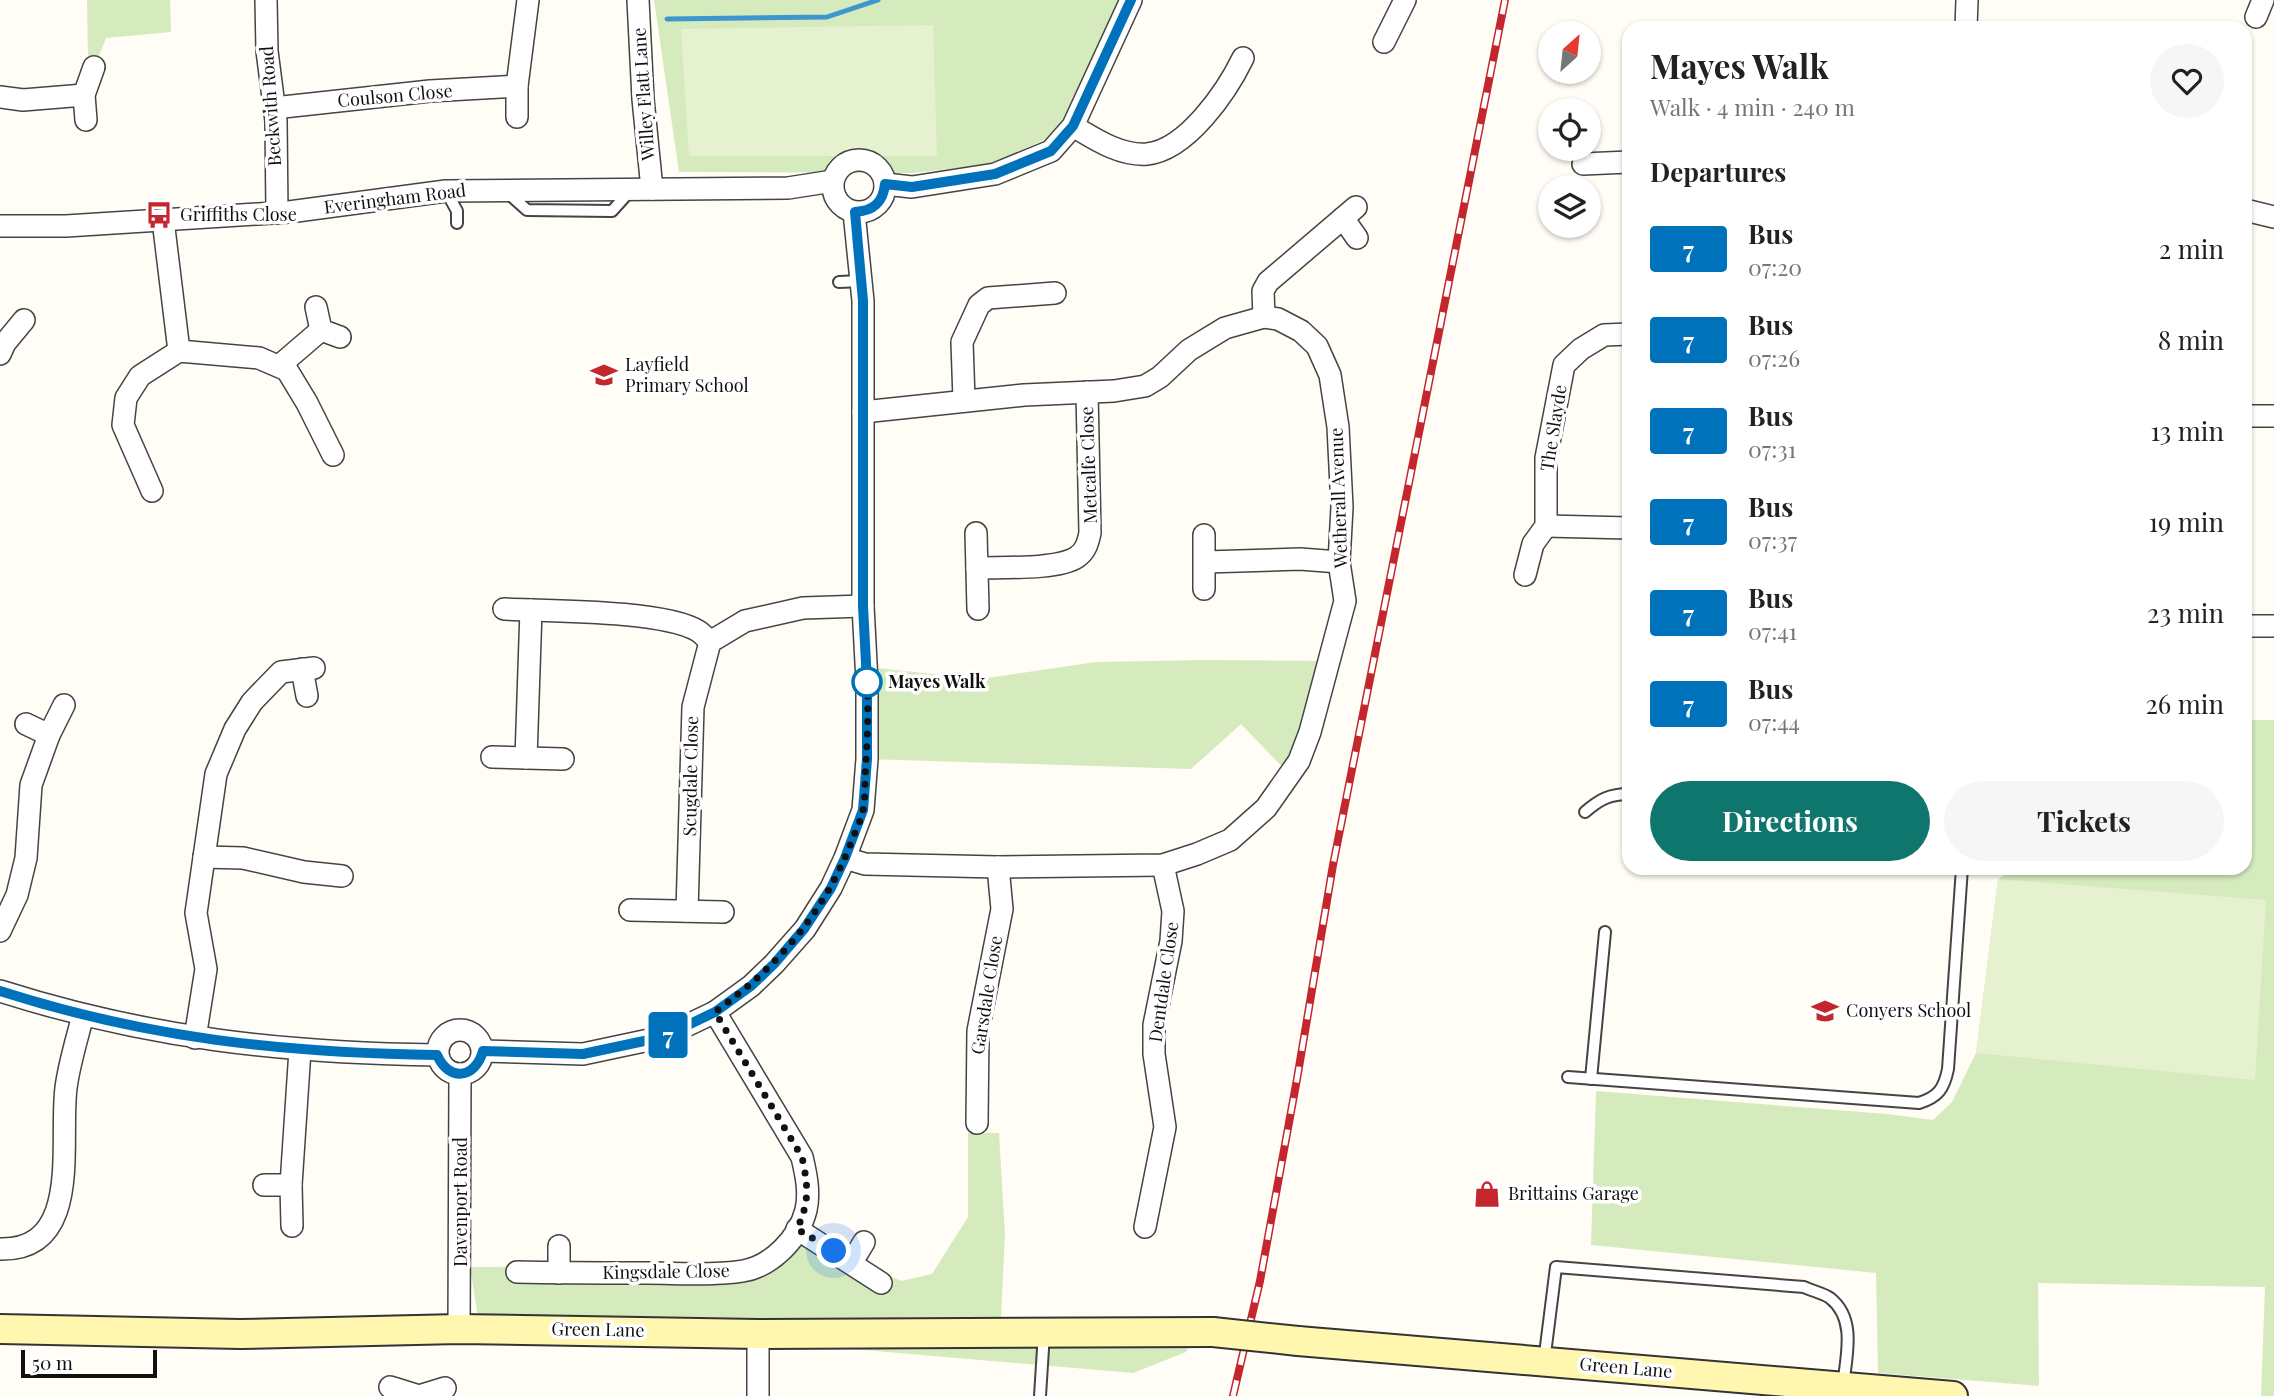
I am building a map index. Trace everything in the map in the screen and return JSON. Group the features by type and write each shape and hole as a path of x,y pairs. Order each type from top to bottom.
{"main road":[{"name":"Green Lane","path":"0,1329 240,1334 459,1329 758,1334 1204,1331 1953,1396"}],"street":[{"name":"Beckwith Road","path":"265,0 267,51 274,108 277,213"},
{"path":"517,117 517,86 528,0"},
{"name":"Willey Flatt Lane","path":"638,0 643,99 642,188"},
{"path":"885,184 912,187 995,174 1051,151 1073,126 1131,0"},
{"path":"1384,42 1405,0"},
{"path":"1966,21 1967,0"},
{"path":"2263,6 2274,3"},
{"path":"1073,126 1108,146 1146,154 1167,148 1213,108 1243,58"},
{"path":"86,120 83,95 93,67"},
{"name":"Coulson Close","path":"274,108 430,91 517,86"},
{"path":"0,97 23,100 83,95"},
{"path":"1178,115 1201,119"},
{"path":"856,160 867,161 880,170 885,184 883,196 877,205 869,210 855,212 837,201 833,192 833,181 836,172 844,164 856,160"},
{"path":"1583,164 1622,162"},
{"name":"Everingham Road","path":"0,226 66,226 277,213 446,191 788,188 833,181"},
{"path":"483,1051 583,1054 663,1037 715,1012 751,986 804,929 831,888 845,858 863,810 867,759 863,606 863,301 855,212"},
{"path":"2252,212 2274,217"},
{"path":"863,412 964,400 1115,391 1145,386 1160,377 1189,350 1226,328 1264,317 1263,291 1268,282 1349,213 1357,238"},
{"path":"163,220 179,351"},
{"path":"964,400 961,342 979,305 988,298 1055,293"},
{"path":"279,366 331,333 316,307"},
{"name":"Wetherall Avenue","path":"845,858 865,864 998,867 1163,865 1230,839 1266,808 1295,768 1310,732 1345,601 1339,562 1342,507 1339,440 1330,375 1317,346 1301,331 1278,319 1264,317"},
{"path":"2,345 24,320"},
{"name":"The Slayde","path":"1525,575 1533,544 1546,526 1546,457 1564,365 1581,349 1604,335 1622,334"},
{"path":"152,491 133,472 123,425 126,397 140,376 179,351 259,358 287,370 321,447"},
{"name":"Metcalfe Close","path":"977,568 1056,563 1076,558 1086,548 1090,533 1087,392"},
{"path":"2252,416 2274,415"},
{"path":"1546,526 1622,528"},
{"path":"976,533 978,609"},
{"path":"1204,535 1204,589"},
{"path":"1206,562 1300,559 1339,562"},
{"path":"504,609 652,618 679,623 699,631 710,642 745,621 803,608 863,606"},
{"path":"526,758 531,610"},
{"path":"2252,626 2274,626"},
{"name":"Scugdale Close","path":"687,911 693,707 710,642"},
{"path":"195,1038 206,969 196,913 216,774 235,729 252,702 281,672 308,668 307,696"},
{"path":"0,931 17,895 26,858 31,785 64,705"},
{"path":"26,724 50,735"},
{"path":"492,757 563,759"},
{"path":"204,857 243,858 329,880"},
{"name":"Dentdale Close","path":"1145,1227 1144,1180 1165,1127 1154,1054 1154,1025 1171,941 1173,911 1163,865"},
{"name":"Garsdale Close","path":"977,1123 978,1031 1002,909 998,867"},
{"path":"630,911 723,912"},
{"path":"0,991 83,1015 195,1038 300,1050 437,1055"},
{"name":"Kingsdale Close","path":"517,1272 746,1271 767,1262 783,1249 806,1210 808,1184 802,1157 715,1012"},
{"path":"0,1249 13,1250 33,1244 54,1220 60,1202 66,1088 83,1015"},
{"path":"456,1029 474,1034 481,1042 483,1051 480,1063 471,1071 460,1074 450,1072 442,1065 437,1055 444,1035 456,1029"},
{"path":"292,1226 291,1185 300,1050"},
{"name":"Davenport Road","path":"459,1329 460,1074"},
{"path":"264,1185 291,1185"},
{"path":"797,1229 881,1283"},
{"path":"852,1262 864,1242"},
{"path":"559,1247 559,1273"},
{"path":"758,1334 758,1396"},
{"path":"390,1387 419,1396 445,1388"}],"lane":[{"path":"446,191 457,211 457,223"},
{"path":"839,282 861,281"},
{"path":"1585,811 1601,798 1622,794"},
{"path":"1568,1077 1919,1103 1934,1098 1945,1086 1948,1069 1962,875"},
{"path":"1591,1079 1605,932"},
{"path":"1544,1362 1556,1267 1804,1287 1830,1298 1845,1318 1848,1333 1843,1386"},
{"path":"1040,1396 1044,1333"}],"green space":[{"path":"87,0 170,0 171,32 106,38 96,63 88,58"},
{"path":"654,0 1129,0 1074,106 1044,140 988,165 912,173 679,172"},
{"path":"933,25 937,156 689,156 681,29"},
{"path":"1329,661 1291,776 1241,724 1191,769 867,759 867,667 980,679 1096,662"},
{"path":"2252,720 2274,720 2274,1396 2261,1396 2265,1287 2038,1283 2039,1386 1878,1373 1876,1273 1591,1245 1596,1091 1933,1120 1952,1102 1976,1053 1998,879 2005,875 2252,875"},
{"path":"1998,879 2266,900 2255,1080 1976,1053"},
{"path":"968,1133 999,1133 1005,1235 1001,1317 1203,1322 1186,1352 1133,1373 478,1317 470,1267 733,1266 800,1237 901,1281 932,1274 968,1217"}],"waterway":[{"path":"667,19 827,17 878,0"}],"railway":[{"path":"1233,1396 1260,1281 1333,865 1505,0"}],"bus line":[{"name":"7","path":"0,991 83,1015 195,1038 300,1050 437,1055 442,1065 450,1072 460,1074 471,1071 480,1063 483,1051 583,1054 663,1037 715,1012 751,986 804,929 831,888 863,810 867,759 863,606 863,301 855,212 869,210 877,205 883,196 885,184 912,187 950,183 995,174 1051,151 1073,126 1131,0"}],"place":[{"name":"Griffiths Close","path":"159,215"},
{"name":"Layfield Primary School","path":"604,375"},
{"name":"Mayes Walk","path":"867,682"},
{"name":"Conyers School","path":"1825,1011"},
{"name":"Brittains Garage","path":"1487,1194"}],"route":[{"path":"834,1251 797,1229 806,1210 808,1184 802,1157 715,1012 751,986 804,929 831,888 845,858 863,810 867,759 867,682"}]}
